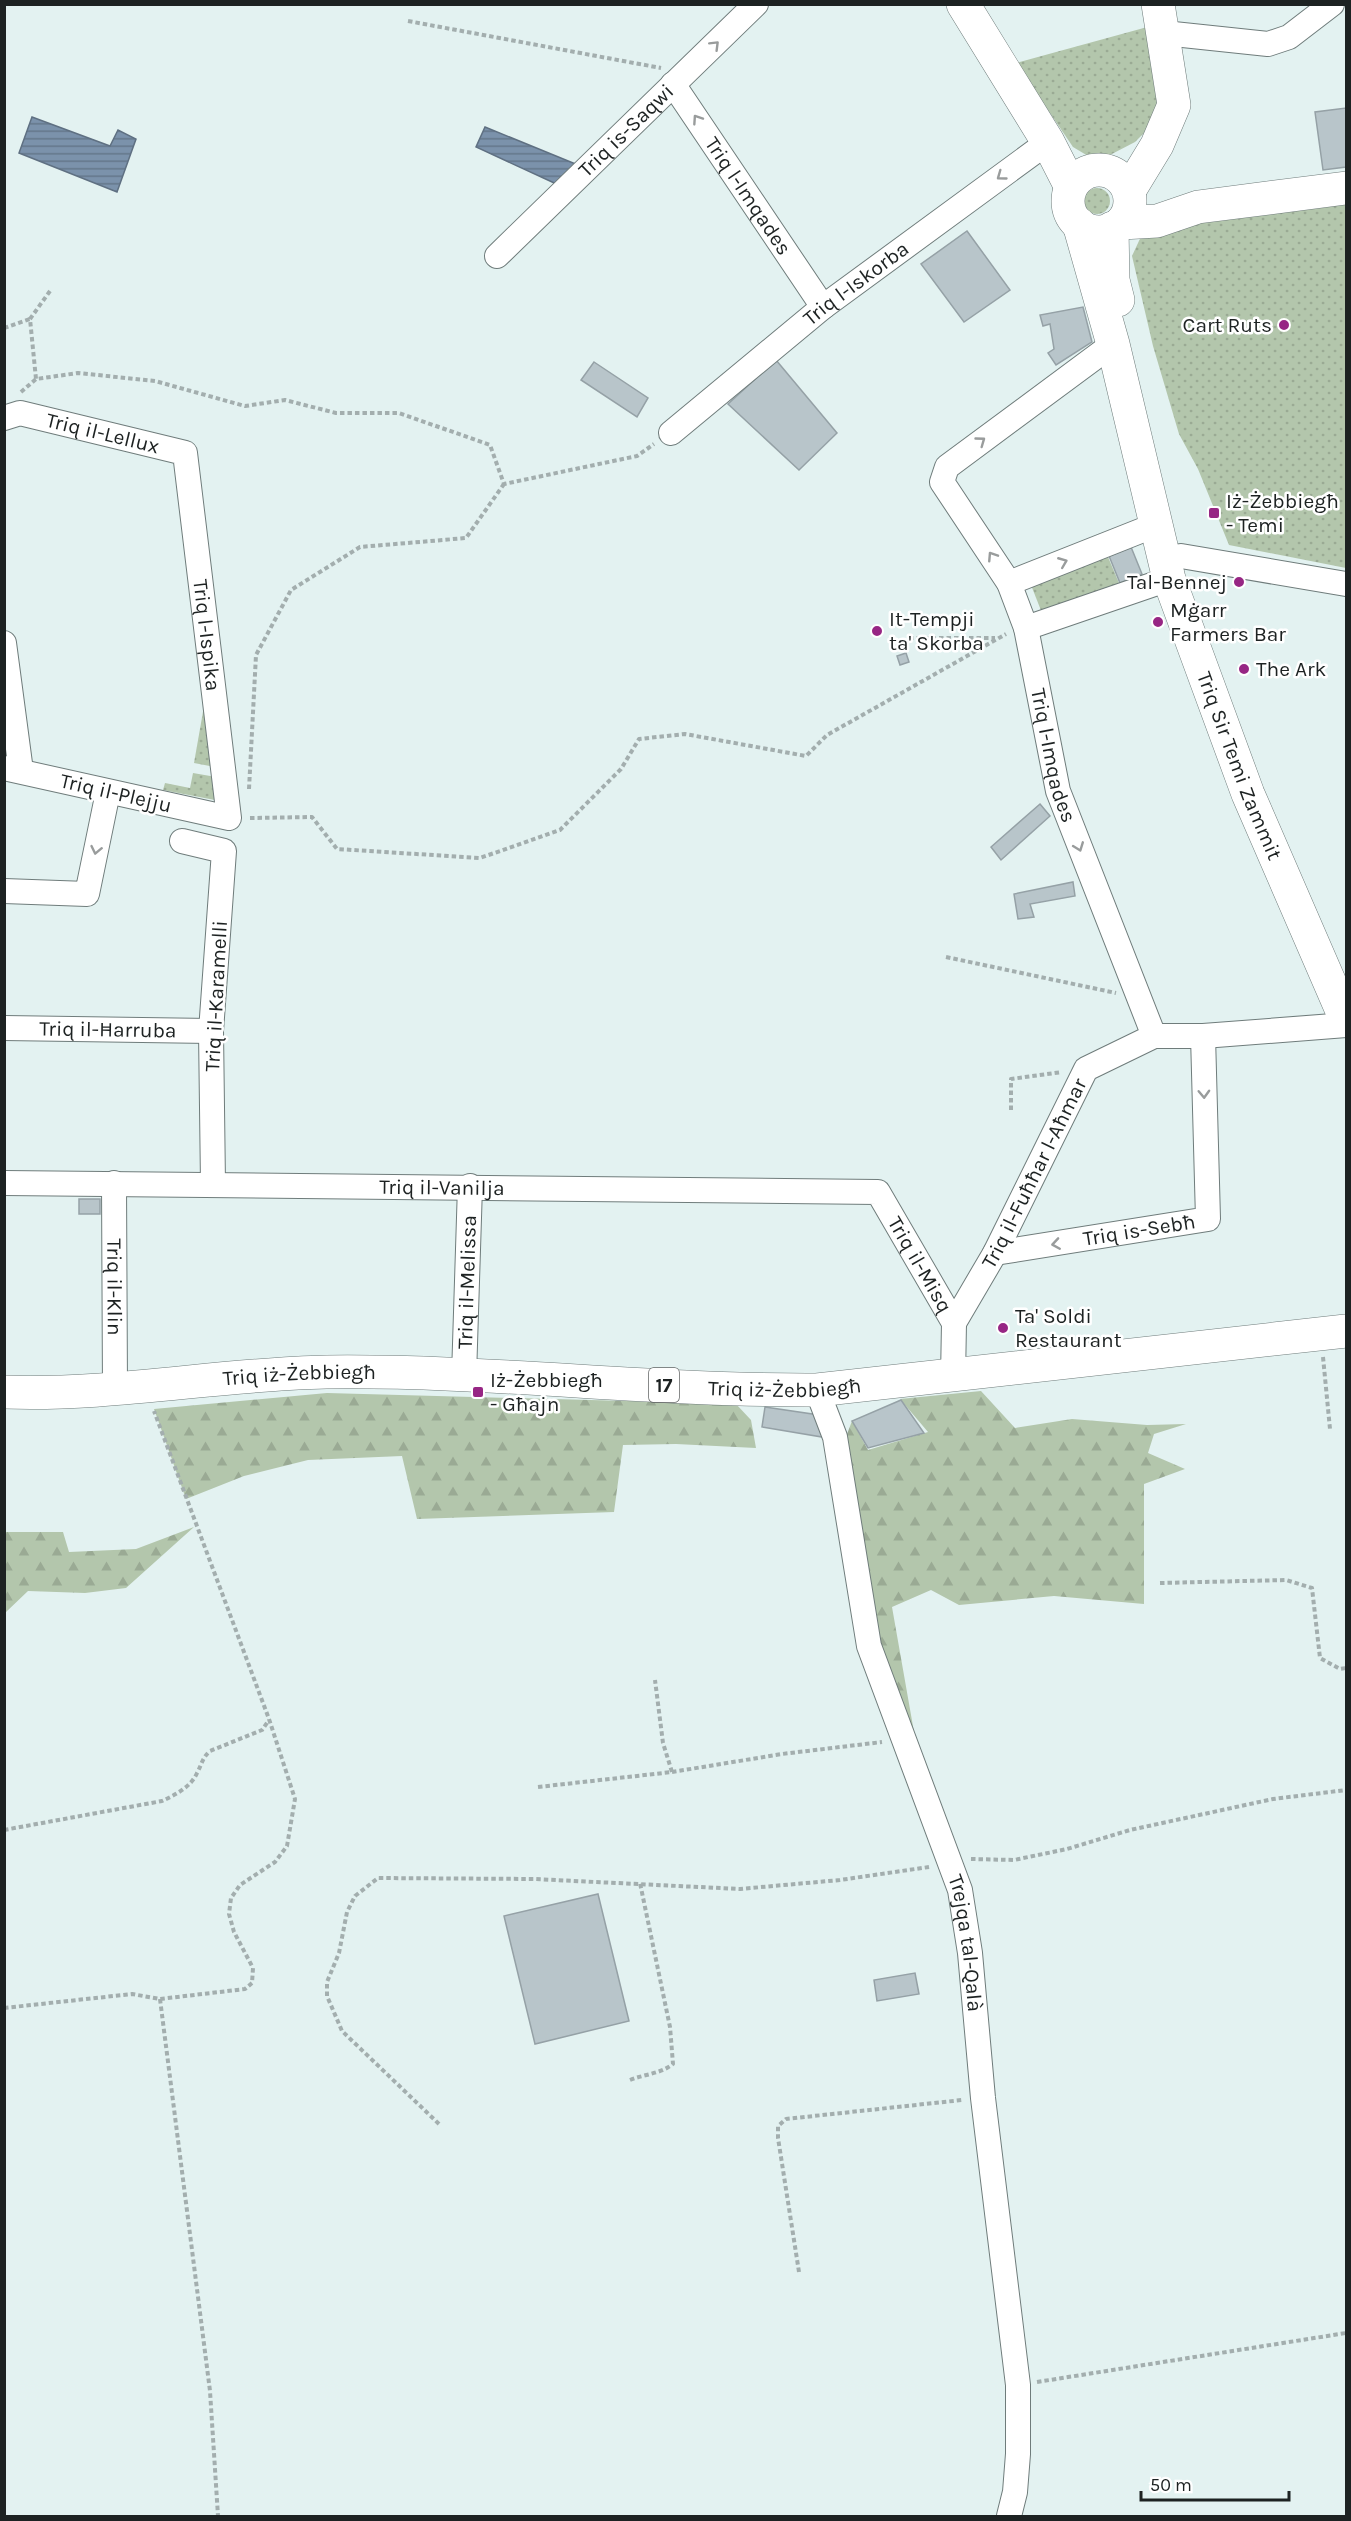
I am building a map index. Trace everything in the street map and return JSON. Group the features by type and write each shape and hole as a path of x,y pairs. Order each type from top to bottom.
{"main road":[{"path":"963,4 1048,142 1088,176 1119,177 1123,211"},
{"path":"1156,145 1088,176 1069,207 1079,224 1094,231 1123,211 1156,145 1174,105 1161,19"},
{"path":"1123,211 1198,207 1347,188"},
{"name":"Triq Sir Temi Zammit","path":"1123,211 1113,280 1172,565 1198,624 1290,862 1347,983"},
{"name":"Triq Sir Temi Zammit","path":"1079,224 1113,344 1158,524 1248,794 1347,1020"},
{"name":"Triq iż-Żebbiegħ","path":"4,1392 130,1389 262,1375 327,1372 761,1390 817,1390 953,1377 1338,1328"}],"street":[{"name":"Triq is-Saqwi","path":"497,256 756,4"},
{"path":"1161,19 1268,44 1289,38 1332,4"},
{"name":"Triq l-Imqades","path":"680,78 823,307"},
{"name":"Triq l-Iskorba","path":"670,434 823,307 1048,142"},
{"name":"Triq l-Imqades","path":"1113,344 947,466 942,482 1009,583 1026,628 1058,791 1154,1036"},
{"name":"Triq il-Lellux","path":"12,416 185,453"},
{"name":"Triq l-Ispika","path":"185,453 229,818"},
{"path":"1009,583 1158,524"},
{"path":"1026,628 1172,565 1347,584"},
{"path":"4,643 13,770"},
{"name":"Triq il-Plejju","path":"13,770 229,818"},
{"path":"4,891 87,894 108,792"},
{"name":"Triq il-Karamelli","path":"182,841 224,851 212,1031 213,1184"},
{"name":"Triq il-Fuħħar l-Aħmar","path":"954,1323 995,1253 1086,1069 1154,1036 1203,1036 1347,1025"},
{"name":"Triq il-Ħarruba","path":"4,1028 212,1031"},
{"name":"Triq is-Sebħ","path":"995,1253 1208,1219 1203,1036"},
{"name":"Triq il-Vanilja","path":"4,1183 878,1192"},
{"name":"Triq il-Klin","path":"114,1183 130,1389"},
{"name":"Triq il-Melissa","path":"464,1376 470,1186"},
{"name":"Triq il-Misq","path":"878,1192 954,1323 953,1377"},
{"name":"Trejqa tal-Qalà","path":"817,1390 835,1437 869,1646 902,1740 960,1890 970,1953 983,2098 1018,2385 1018,2454 1015,2492 1009,2517"}],"path":[{"path":"408,21 680,78"},
{"path":"4,328 30,319 50,291"},
{"path":"30,319 36,379 78,373 155,381 245,406 285,400 336,413 399,413 490,445 504,484"},
{"path":"229,818 248,796 256,656 291,590 360,547 466,538 504,484 637,456 670,434"},
{"path":"229,818 312,817 337,849 480,858 560,830 621,769 639,739 685,734 806,756 827,735 996,638 1026,628"},
{"path":"909,638 996,638"},
{"path":"946,957 1138,998"},
{"path":"1011,1110 1011,1078 1086,1069"},
{"path":"1330,1429 1338,1328"},
{"path":"4,2008 132,1994 160,1999 244,1989 252,1983 253,1968 234,1932 229,1914 231,1898 240,1885 275,1862 287,1846 295,1799 269,1719 130,1389"},
{"path":"1160,1583 1286,1580 1312,1588 1320,1658 1340,1669 1347,1668"},
{"path":"655,1680 663,1743 672,1772"},
{"path":"4,1830 162,1801 176,1794 193,1780 203,1757 210,1751 262,1730 269,1719"},
{"path":"538,1787 672,1772 783,1754 902,1740"},
{"path":"439,2124 342,2031 327,1996 327,1982 339,1953 347,1912 355,1896 378,1878 640,1883 740,1889 840,1880 980,1858 1014,1860 1067,1849 1130,1830 1273,1799 1347,1790"},
{"path":"630,2080 662,2072 673,2064 670,2027 640,1883"},
{"path":"160,1999 210,2391 218,2517"},
{"path":"799,2272 778,2126 786,2119 983,2098"},
{"path":"1018,2385 1347,2333"}],"green space":[{"path":"1151,26 1162,105 1153,124 1135,142 1108,156 1088,156 1073,147 1016,63"},
{"path":"1097,188 1106,192 1110,201 1106,210 1097,214 1088,210 1084,201 1088,192"},
{"path":"1346,195 1346,568 1229,545 1198,469 1179,434 1153,346 1132,256 1144,230"},
{"path":"1108,557 1119,583 1042,613 1031,585"},
{"path":"204,706 215,767 194,763"},
{"path":"193,773 216,777 220,801 163,790 165,783 190,788"},
{"path":"981,1391 1015,1428 1072,1419 1147,1425 1186,1424 1154,1434 1148,1453 1185,1469 1144,1484 1144,1604 1054,1596 959,1605 931,1590 892,1607 914,1732 886,1669 871,1609 844,1442 852,1421 868,1450 928,1432 900,1399"},
{"path":"327,1393 736,1404 751,1420 756,1448 676,1444 623,1445 614,1512 417,1519 402,1456 308,1460 244,1476 186,1499 154,1409"},
{"path":"194,1527 126,1588 85,1593 28,1591 5,1613 5,1532 63,1532 69,1552 136,1549"}],"water":[{"path":"32,117 110,146 118,130 136,139 117,192 19,153"},
{"path":"485,127 583,167 563,187 476,147"}],"building":[{"path":"1346,108 1346,167 1323,170 1315,112"},
{"path":"967,231 1010,290 964,322 921,264"},
{"path":"1083,307 1092,342 1056,365 1048,353 1054,349 1050,324 1043,326 1040,315"},
{"path":"776,360 837,433 799,470 728,404"},
{"path":"594,362 648,398 637,417 581,380"},
{"path":"1131,547 1142,574 1120,583 1109,556"},
{"path":"906,653 909,662 900,665 897,656"},
{"path":"1040,804 1050,816 1001,860 991,847"},
{"path":"1073,882 1075,896 1030,904 1034,917 1018,919 1014,894"},
{"path":"79,1199 100,1199 100,1214 79,1214"},
{"path":"901,1400 924,1433 868,1448 852,1421"},
{"path":"765,1407 819,1415 822,1437 762,1427"},
{"path":"598,1894 629,2021 535,2044 504,1916"},
{"path":"915,1973 919,1994 877,2001 874,1980"}],"place":[{"name":"Cart Ruts","path":"1284,325"},
{"name":"Iż-Żebbiegħ - Temi","path":"1214,513"},
{"name":"Tal-Bennej","path":"1239,582"},
{"name":"Mġarr Farmers Bar","path":"1158,622"},
{"name":"It-Tempji ta' Skorba","path":"877,631"},
{"name":"The Ark","path":"1244,669"},
{"name":"Ta' Soldi Restaurant","path":"1003,1328"},
{"name":"Iż-Żebbiegħ - Għajn","path":"478,1392"}]}
